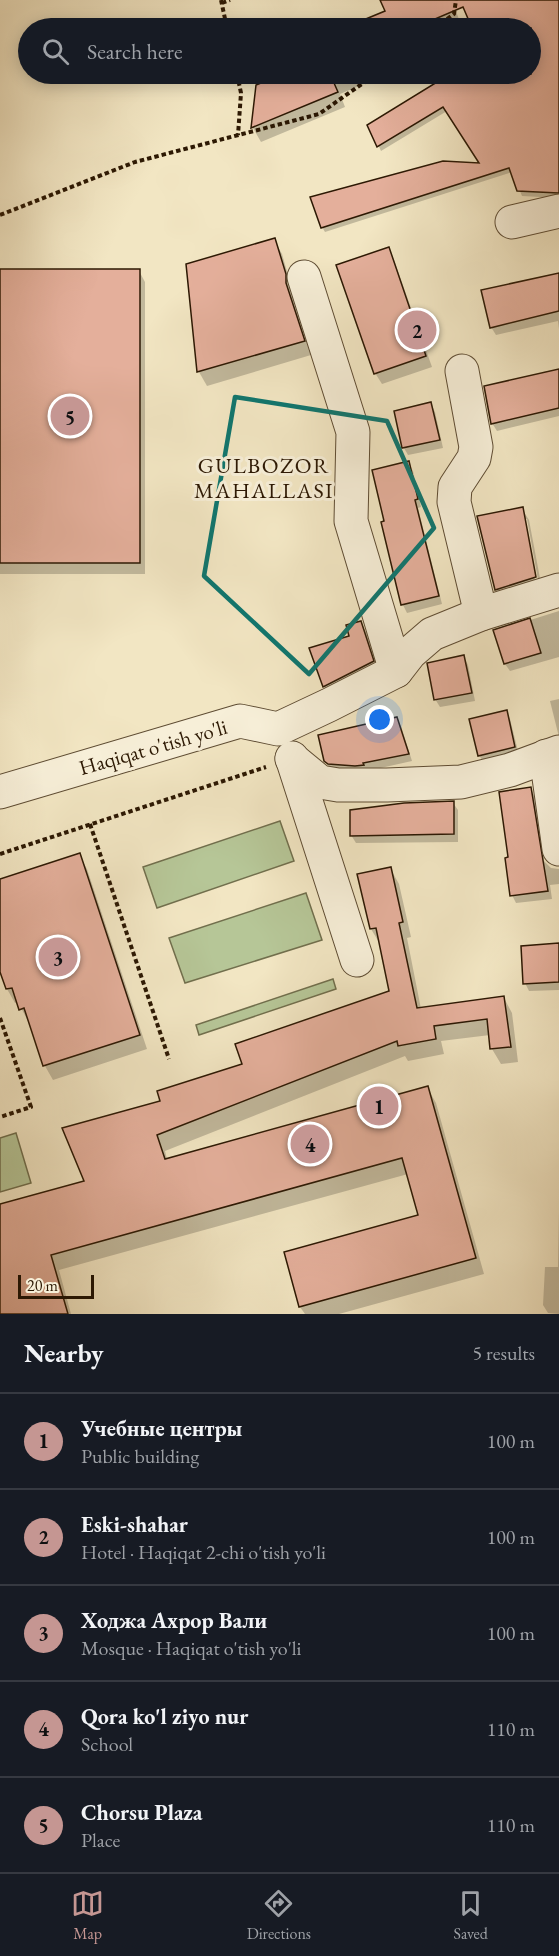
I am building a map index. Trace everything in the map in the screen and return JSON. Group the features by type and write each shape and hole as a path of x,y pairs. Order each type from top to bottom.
{"street":[{"path":"512,222 559,211"},
{"path":"304,277 353,432 351,521 396,671"},
{"path":"462,371 476,447 474,458 455,488 454,502 481,614"},
{"path":"357,960 292,759 278,729 396,671 410,653 432,634 481,614 559,590"},
{"name":"Haqiqat o'tish yo'li","path":"0,792 240,721 278,729"},
{"path":"292,759 320,782 338,785 461,782 510,770 552,754 559,849"}],"path":[{"path":"225,18 221,2 230,0"},
{"path":"449,18 454,14 456,0"},
{"path":"238,135 241,93 239,84"},
{"path":"0,215 135,162 319,114 362,84"},
{"path":"0,854 292,759"},
{"path":"90,824 169,1059"},
{"path":"0,1018 31,1107 0,1117"}],"highlighted area":[{"path":"235,397 387,421 434,528 309,674 204,576"}],"green space":[{"path":"280,821 294,861 157,908 143,867"},
{"path":"306,893 322,940 185,983 169,938"},
{"path":"333,979 336,989 199,1035 196,1025"},
{"path":"16,1133 31,1183 0,1192 0,1138"}],"building":[{"path":"380,0 559,0 559,193 517,191 509,168 321,228 310,197 443,161 479,163 443,107 377,147 367,125 434,84 541,84 541,18 468,18 463,7 437,18 368,18 385,11"},
{"path":"334,84 338,92 251,128 256,85"},
{"path":"275,238 286,274 286,283 305,341 197,372 186,264"},
{"path":"389,247 426,356 374,374 336,265"},
{"path":"0,269 140,269 140,563 0,563"},
{"path":"559,273 559,311 490,328 481,290"},
{"path":"559,369 559,408 491,424 484,386"},
{"path":"431,402 440,440 402,448 394,411"},
{"path":"409,461 418,499 415,500 439,596 401,605 381,522 384,521 372,470"},
{"path":"523,507 536,577 495,590 477,516"},
{"path":"530,618 541,653 504,664 493,630"},
{"path":"361,621 374,661 323,687 309,648 349,636 346,625"},
{"path":"464,655 472,693 434,700 427,663"},
{"path":"507,710 515,747 478,756 469,719"},
{"path":"397,717 409,754 355,766 328,764 324,761 318,735"},
{"path":"531,787 548,891 510,896 505,858 508,857 499,792"},
{"path":"454,801 454,834 350,836 350,810 404,803"},
{"path":"80,853 140,1035 43,1066 24,1008 19,1010 12,988 6,989 0,972 0,879"},
{"path":"391,867 403,922 399,923 417,1008 504,996 511,1047 490,1049 487,1019 434,1026 436,1039 398,1046 397,1041 157,1135 165,1159 428,1086 476,1258 299,1307 284,1252 418,1215 402,1158 51,1255 68,1314 0,1314 0,1204 84,1181 62,1128 160,1101 157,1091 242,1064 235,1044 389,991 376,928 370,929 357,874"},
{"path":"559,943 559,982 523,984 521,946"}],"place":[{"name":"Eski-shahar","path":"417,330"},
{"name":"Chorsu Plaza","path":"70,416"},
{"name":"Ходжа Ахрор Вали","path":"58,957"},
{"name":"Учебные центры","path":"379,1106"},
{"name":"Qora ko'l ziyo nur","path":"310,1144"}],"district":[{"name":"GULBOZOR MAHALLASI","path":"264,478"}]}
